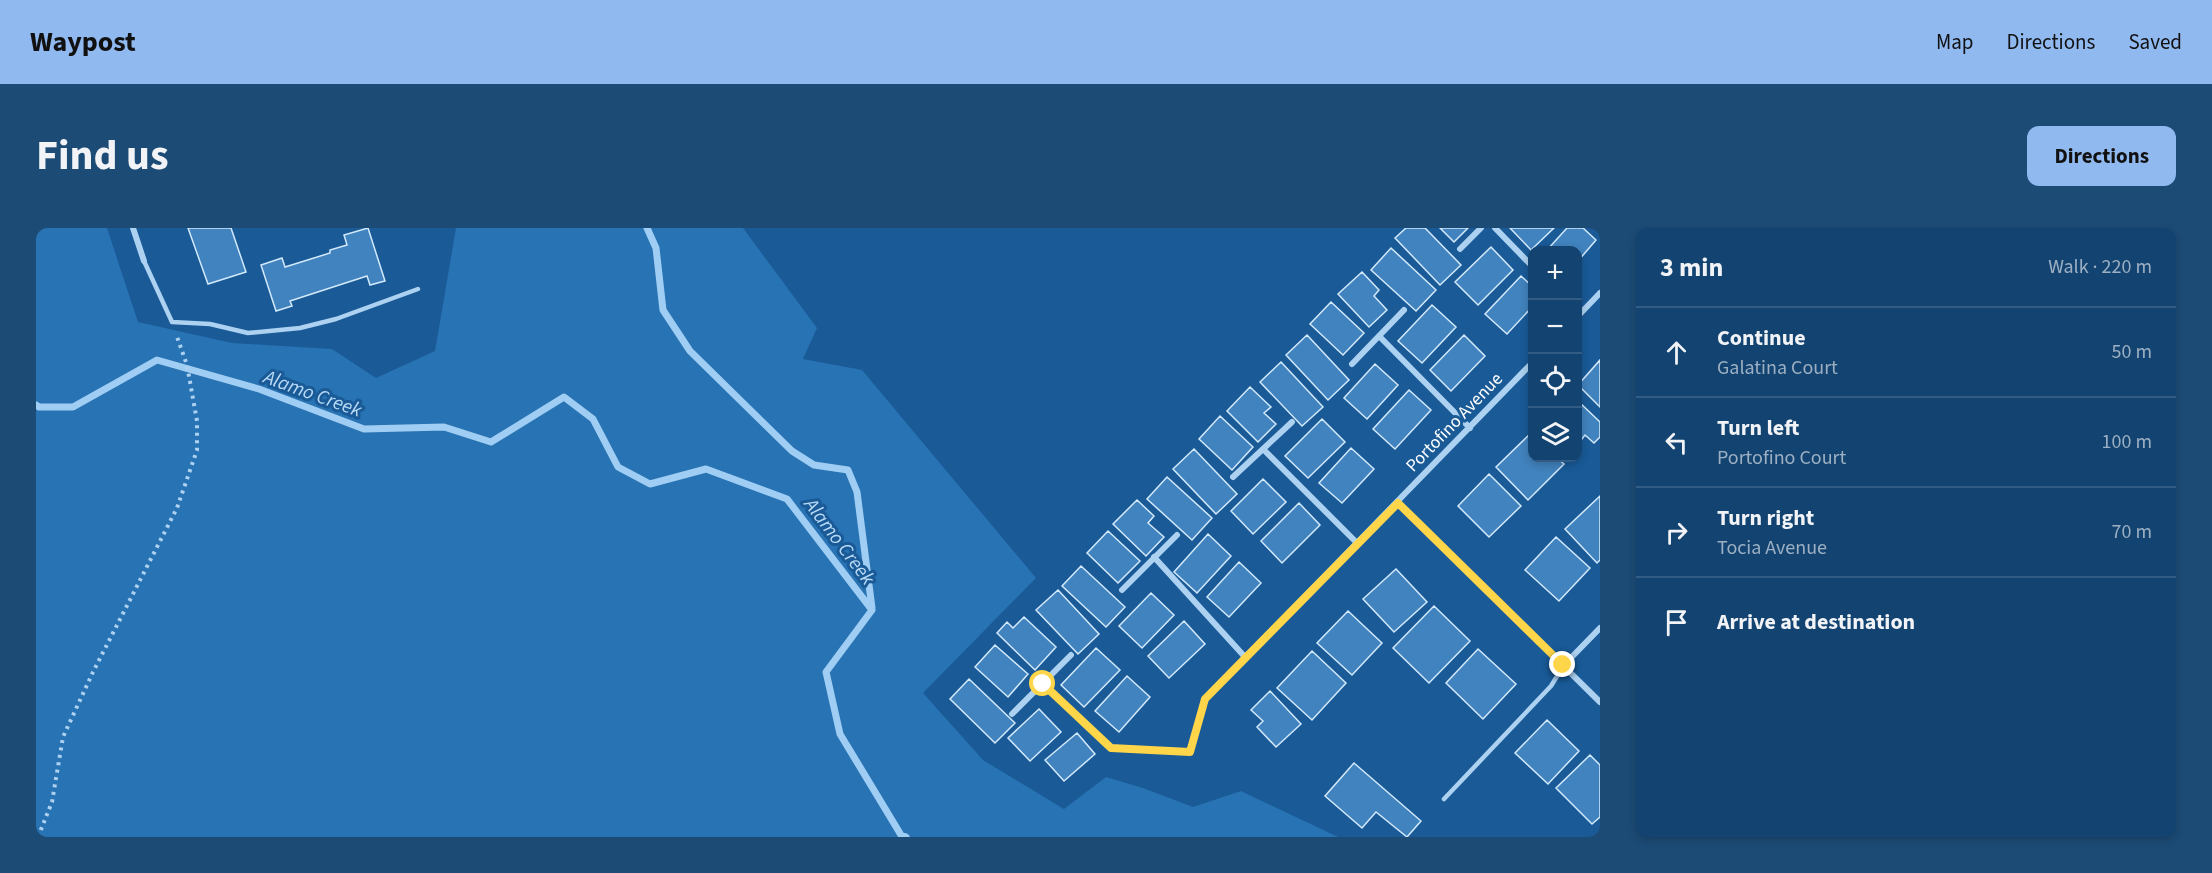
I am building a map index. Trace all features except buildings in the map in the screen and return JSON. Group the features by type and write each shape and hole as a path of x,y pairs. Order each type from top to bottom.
{"street":[{"path":"133,228 144,261"},
{"path":"1460,249 1481,228"},
{"path":"1495,228 1528,261"},
{"path":"1582,309 1600,293"},
{"path":"1352,364 1404,310"},
{"path":"1379,336 1470,428"},
{"name":"Portofino Avenue","path":"1043,684 1111,748 1190,752 1205,699 1528,368"},
{"path":"1233,477 1292,422"},
{"path":"1263,449 1358,544"},
{"path":"1398,503 1600,702"},
{"path":"1122,590 1177,535"},
{"path":"1155,558 1245,657"},
{"path":"1563,665 1600,628"},
{"path":"1012,714 1071,655"}],"lane":[{"path":"144,261 172,322 210,324 248,333 300,328 336,320 418,290"},
{"path":"1444,799 1551,686 1563,665"}],"path":[{"path":"38,837 52,802 63,737 93,672 177,508 196,450 196,421 187,365 172,322"}],"shaded area":[{"path":"36,228 107,228 138,322 232,343 332,349 376,378 435,351 456,228 743,228 817,328 803,359 862,370 1036,578 923,693 983,760 1064,809 1106,777 1193,807 1241,791 1338,837 36,837"}],"waterway":[{"name":"Alamo Creek","path":"647,228 656,248 663,310 690,351 792,451 814,465 848,470 857,492 872,608"},
{"name":"Alamo Creek","path":"36,405 39,407 73,407 157,360 259,389 364,429 444,427 491,442 564,397 593,419 618,467 650,484 706,469 787,499 872,610 826,672 840,734 901,835 906,837"}],"route":[{"path":"1043,684 1111,748 1190,752 1205,699 1398,503 1563,665"}]}
